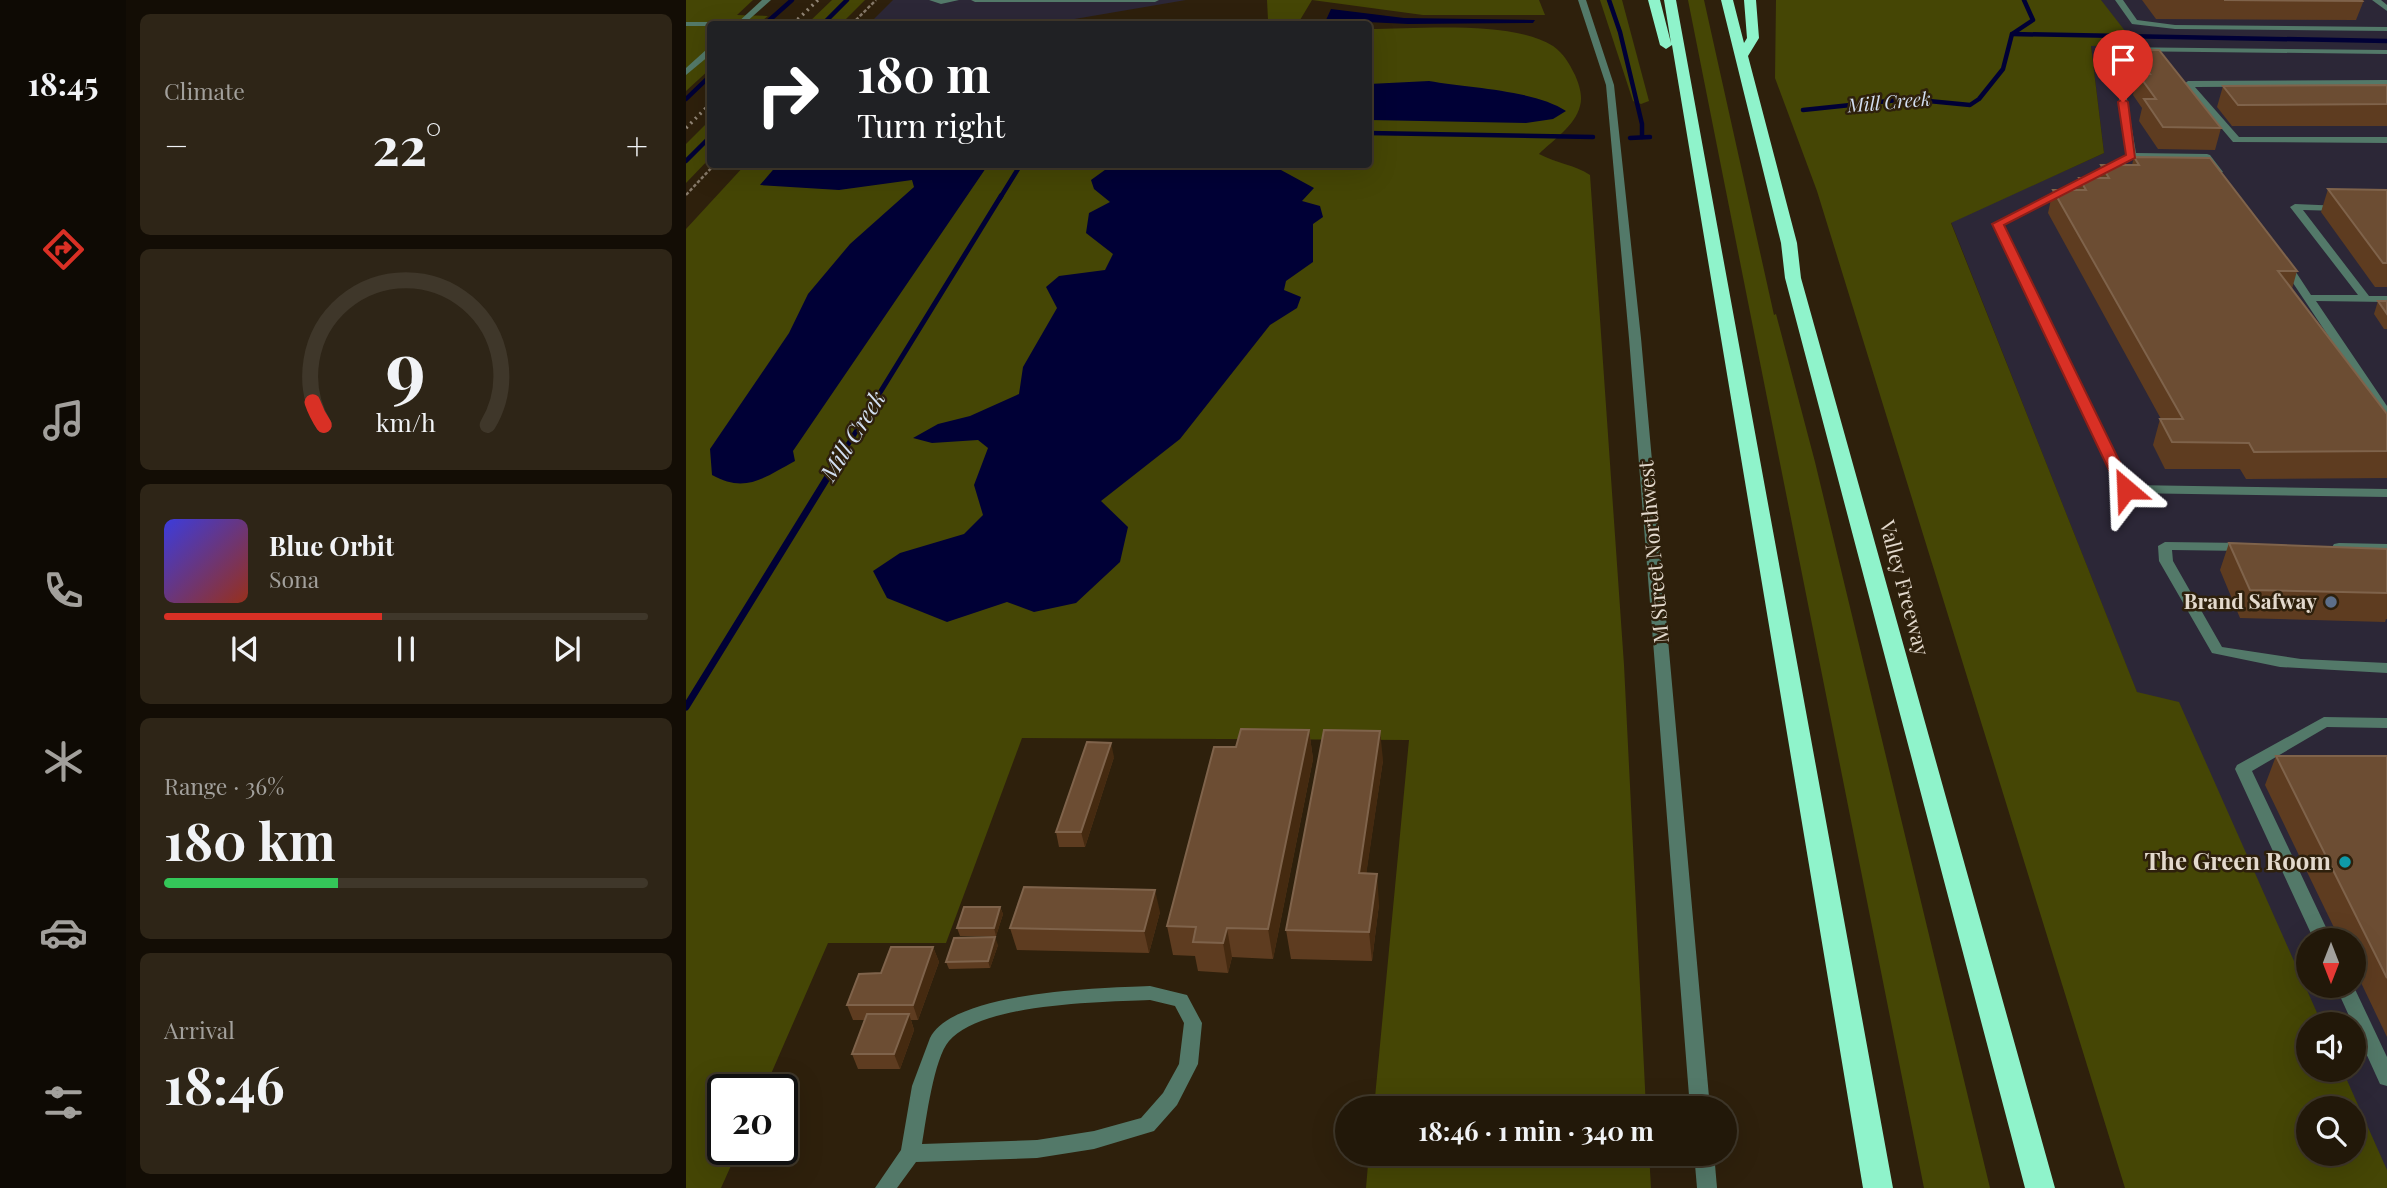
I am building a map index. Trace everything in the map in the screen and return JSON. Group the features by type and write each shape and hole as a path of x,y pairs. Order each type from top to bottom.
{"highway":[{"path":"1654,0 1702,184"},
{"path":"1671,0 1878,1188"},
{"name":"Valley Freeway","path":"1727,0 1789,243 1793,278 2040,1188"},
{"path":"1741,57 1753,38 1750,0"}],"street":[{"path":"743,21 767,0"},
{"path":"933,0 955,0"},
{"path":"975,0 1155,0"},
{"name":"M Street Northwest","path":"1582,0 1610,85 1641,407 1699,1096"},
{"path":"2119,0 2135,22 2175,27 2387,29"},
{"path":"2376,0 2387,9"},
{"path":"688,25 707,24"},
{"path":"2132,156 2115,49 2387,52"},
{"path":"686,72 707,54"},
{"path":"2387,83 2188,84 2236,140 2387,140"},
{"path":"2222,178 2207,157 2132,156 1998,224 2126,489 2387,493"},
{"path":"2348,208 2295,207 2366,299"},
{"path":"2278,254 2387,415"},
{"path":"2309,298 2387,299"},
{"path":"2262,547 2165,546 2166,561 2217,650 2245,658 2306,666 2387,668"},
{"path":"2318,547 2387,548"},
{"path":"2317,928 2243,769 2323,722 2387,723"},
{"path":"885,1188 911,1153 922,1086 939,1038 956,1023 1003,1007 1075,996 1150,993 1181,1000 1193,1023 1188,1064 1170,1099 1147,1125 1094,1140 1037,1149 911,1153"},
{"path":"2350,998 2387,1078"},
{"path":"1705,1166 1707,1188"}],"path":[{"path":"855,21 876,0"},
{"path":"686,195 711,168"}],"shaded area":[{"path":"686,0 753,0 737,15 768,16 762,21 707,21 707,72 686,91"},
{"path":"832,0 865,0 844,21 810,21"},
{"path":"893,0 1186,0 1063,21 872,21"},
{"path":"1267,0 1312,0 1300,20 1268,20"},
{"path":"1312,0 1539,0 1545,15 1423,15"},
{"path":"1600,0 1622,0 1649,101 1641,104 1633,101"},
{"path":"1688,0 1704,0 1774,315 1776,314 1815,462 1990,1188 1924,1188"},
{"path":"1776,0 2101,0 2136,45 2091,46 2104,153 1951,223 2137,692 2179,702 2296,965 2296,998 2310,998 2317,1012 2296,1012 2296,1082 2348,1082 2354,1096 2296,1096 2296,1166 2366,1166 2366,1123 2387,1170 2387,1188 2125,1188 1817,191 1775,78"},
{"path":"2100,0 2387,0 2387,1188 2366,1166 2366,1096 2341,1096 2326,1082 2366,1082 2366,1012 2296,1012 2296,1036 2135,688 1951,222 2104,153 2091,46 2135,45"},
{"path":"1331,9 1404,18 1535,20 1533,23 1408,24 1326,20"},
{"path":"1372,29 1490,29 1514,32 1553,46 1566,59 1575,75 1581,102 1573,120 1539,154 1590,175 1624,665 1645,1096 1375,1096 1409,740 1022,738 946,943 828,943 771,1074 707,1074 707,1165 731,1165 721,1188 686,1188 686,229 742,168 1372,168"},
{"path":"1429,81 1519,94 1537,98 1566,111 1553,119 1526,123 1372,120 1372,84"},
{"path":"707,123 707,161 686,183 686,144"},
{"path":"775,168 986,168 793,451 795,461 755,481 735,483 712,475 710,449 789,333 808,294 850,244 914,187 912,180 839,190 760,185"},
{"path":"1108,168 1277,168 1314,188 1302,201 1320,206 1323,217 1313,224 1313,262 1286,281 1284,290 1301,297 1297,308 1270,325 1180,439 1101,501 1128,527 1120,562 1076,603 1034,612 1007,602 947,622 887,598 873,571 900,553 964,534 983,515 974,485 988,448 978,440 932,443 913,438 938,424 970,416 1019,394 1023,367 1057,308 1046,287 1059,276 1105,270 1113,254 1086,233 1089,213 1110,202 1094,189 1091,180"},
{"path":"1368,1166 1650,1166 1651,1188 1366,1188"}],"building":[{"path":"2224,0 2361,0 2362,1"},
{"path":"2133,50 2159,50 2221,128 2163,127 2144,99 2156,99 2138,74 2150,74"},
{"path":"2387,85 2387,104 2238,105 2223,86"},
{"path":"2134,157 2210,158 2297,271 2278,271 2387,414 2387,451 2254,452 2249,443 2172,442 2160,419 2183,419 2053,190 2086,190 2079,178 2109,178 2101,165 2139,165"},
{"path":"2328,189 2387,190 2387,263 2383,263"},
{"path":"2378,301 2387,301 2387,314"},
{"path":"2229,543 2387,549 2387,593 2250,590"},
{"path":"1241,729 1309,730 1268,929 1227,928 1223,943 1193,942 1196,927 1167,926 1214,747 1236,747"},
{"path":"1324,730 1380,731 1359,873 1377,874 1369,932 1286,930"},
{"path":"1087,742 1111,743 1081,832 1056,832"},
{"name":"The Green Room","path":"2276,756 2387,756 2387,978 2366,936 2366,928 2362,928"},
{"path":"1024,887 1155,890 1144,931 1010,928"},
{"path":"964,907 1000,907 994,928 957,928"},
{"path":"995,937 988,961 946,962 954,938"},
{"path":"891,947 933,947 913,1005 847,1005 859,974 881,973"},
{"path":"867,1014 909,1014 894,1054 852,1054"}],"waterway":[{"path":"768,21 792,0"},
{"path":"826,21 847,0"},
{"path":"1609,0 1620,32 1642,124 1642,137"},
{"name":"Mill Creek","path":"2012,34 2033,20 2024,0"},
{"name":"Mill Creek","path":"1803,110 1908,99 1970,105 1979,99 2003,69 2012,34"},
{"path":"2012,34 2387,41"},
{"path":"686,99 707,79"},
{"name":"Mill Creek","path":"1372,133 1593,137"},
{"name":"Mill Creek","path":"1630,138 1650,137"},
{"path":"686,161 707,140"},
{"name":"Mill Creek","path":"1000,198 1019,168"},
{"name":"Mill Creek","path":"844,451 1001,196"},
{"name":"Mill Creek","path":"686,707 845,449"}],"railway":[{"path":"796,21 818,0"},
{"path":"686,128 707,107"}],"place":[{"name":"Brand Safway","path":"2331,602"},
{"name":"The Green Room","path":"2345,862"}],"route":[{"path":"2123,102 2132,156 1998,224 2126,489"}]}
